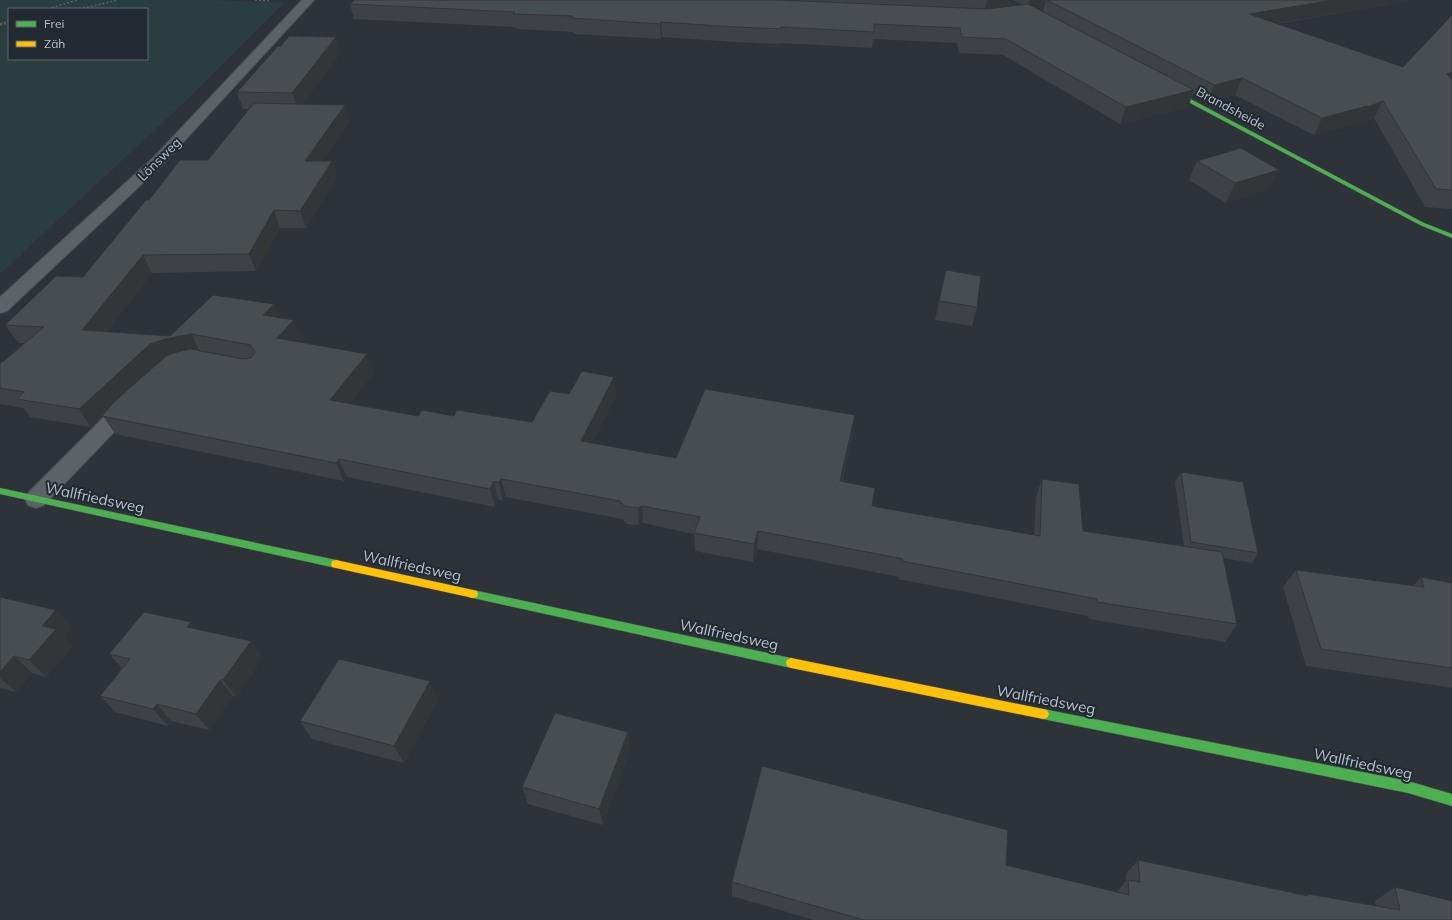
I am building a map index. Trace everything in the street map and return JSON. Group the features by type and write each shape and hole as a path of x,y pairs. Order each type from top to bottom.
{"street":[{"name":"Lönsweg","path":"0,307 158,161 308,0"},
{"name":"Brandsheide","path":"1155,82 1422,224 1452,236"},
{"path":"36,499 117,415 145,389"},
{"name":"Wallfriedsweg","path":"0,491 875,680 1408,787 1452,800"}],"path":[{"path":"51,8 77,0"},
{"path":"80,8 118,0"}],"shaded area":[{"path":"0,0 215,0 284,3 189,98 0,274"}],"building":[{"path":"355,0 779,0 987,9 1028,4 1194,90 1126,107 1006,39 962,37 960,28 874,24 874,32 781,27 781,29 735,27 661,22 660,24 572,18 573,16 513,14 515,12 350,4"},
{"path":"1047,0 1334,0 1249,14 1403,67 1452,15 1452,72 1447,74 1452,80 1452,190 1436,189 1383,101 1365,108 1367,106 1322,118 1242,78 1214,85"},
{"path":"289,36 336,37 292,93 237,92 278,46 281,46"},
{"path":"254,103 345,105 305,161 332,161 300,211 274,210 249,254 143,255 82,330 170,336 213,295 274,304 263,315 294,320 277,338 367,354 330,400 418,416 422,410 454,416 457,410 532,422 550,391 569,394 582,371 614,377 581,441 676,458 705,389 855,415 840,481 875,488 872,506 1040,536 1042,479 1079,484 1083,531 1222,552 1237,624 1097,602 1097,599 758,531 754,544 694,533 700,517 642,506 638,508 624,506 620,501 501,479 499,483 494,481 490,489 339,459 336,463 102,416 113,403 166,356 190,349 243,359 251,358 255,352 251,345 191,334 165,339 150,344 79,409 17,399 24,392 0,388 0,364 44,327 5,325 56,276 83,277 146,200 149,200 180,160 208,160"},
{"path":"1241,148 1279,170 1235,183 1197,161"},
{"path":"946,270 981,276 977,307 939,301"},
{"path":"1181,472 1243,482 1258,553 1191,542"},
{"path":"1296,570 1424,587 1421,577 1452,583 1452,668 1321,649"},
{"path":"0,597 56,610 42,626 56,629 29,660 14,656 0,672"},
{"path":"144,612 191,622 187,627 251,641 223,680 220,680 196,714 157,704 153,709 100,696 130,659 109,654"},
{"path":"339,659 430,681 394,746 300,721"},
{"path":"555,713 628,732 599,809 522,787"},
{"path":"762,766 1008,830 1006,865 1129,895 1128,880 1140,882 1138,860 1308,896 1308,894 1400,910 1395,887 1452,901 1452,920 864,920 732,882"}],"traffic: fast":[{"path":"1164,87 1422,224 1452,236"},
{"path":"0,491 336,564"},
{"path":"473,594 791,663"},
{"path":"1043,714 1408,787 1452,800"}],"traffic: slow":[{"path":"336,564 473,594"},
{"path":"791,663 1043,714"}]}
